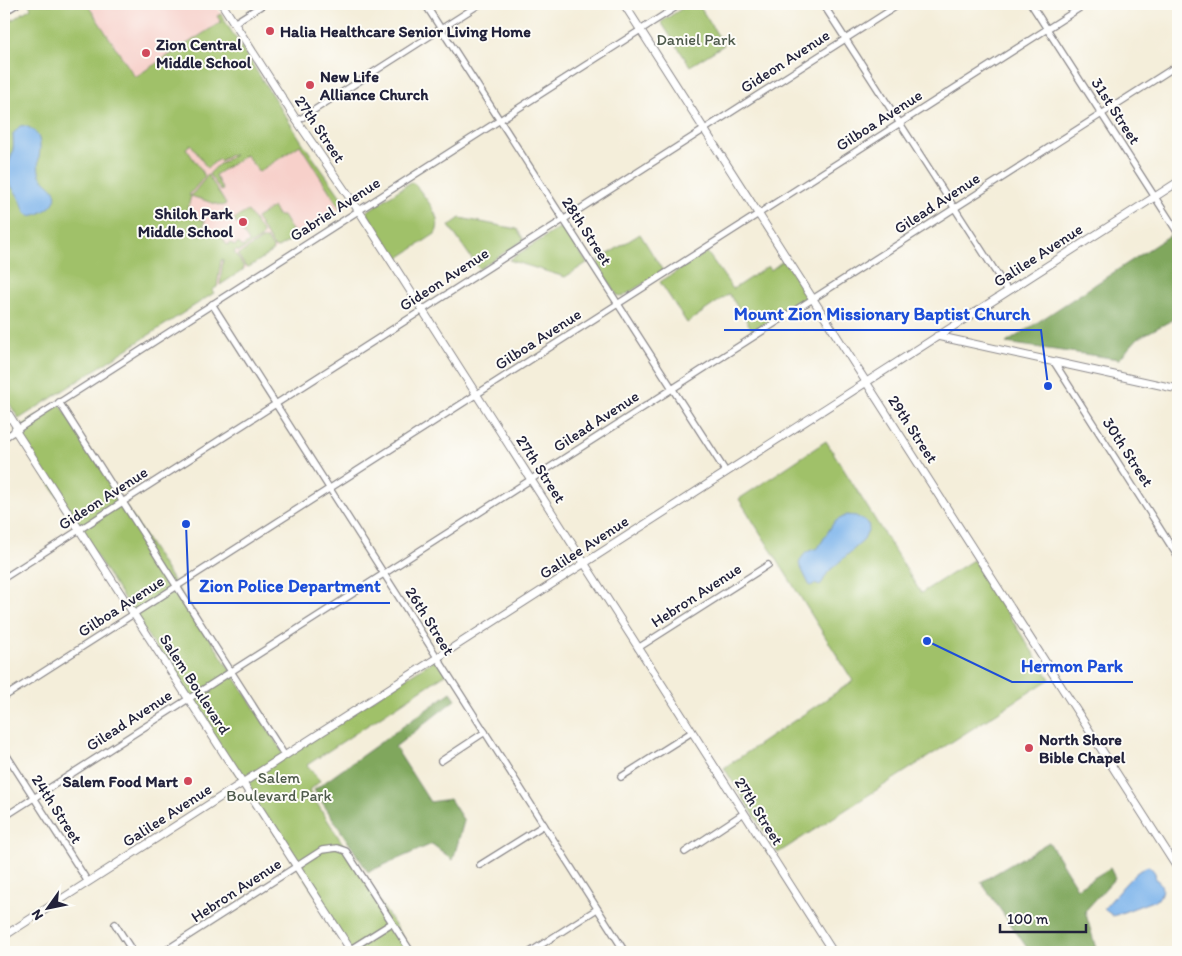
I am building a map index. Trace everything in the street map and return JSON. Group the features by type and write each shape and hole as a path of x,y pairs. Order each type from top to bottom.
{"street":[{"path":"4,12 17,4"},
{"name":"27th Street","path":"222,4 422,309 832,952"},
{"path":"234,23 264,4"},
{"name":"28th Street","path":"425,4 726,472"},
{"path":"297,121 480,4"},
{"name":"29th Street","path":"624,4 1178,869"},
{"name":"Gabriel Avenue","path":"4,438 681,4"},
{"path":"823,4 1008,291"},
{"name":"Gideon Avenue","path":"4,578 900,4"},
{"name":"31st Street","path":"1030,4 1178,233"},
{"name":"Gilboa Avenue","path":"4,697 1086,4"},
{"name":"Gilead Avenue","path":"4,817 1178,64"},
{"name":"Galilee Avenue","path":"4,936 1178,182"},
{"name":"26th Street","path":"212,304 625,952"},
{"path":"937,336 1178,389"},
{"name":"30th Street","path":"1054,362 1178,556"},
{"path":"59,402 285,756"},
{"name":"Salem Boulevard","path":"4,407 79,530 297,867 349,951"},
{"name":"Hebron Avenue","path":"638,648 768,565"},
{"path":"441,761 485,732"},
{"path":"621,776 692,732"},
{"name":"24th Street","path":"4,751 88,882"},
{"path":"684,852 744,813"},
{"path":"480,865 544,825"},
{"name":"Hebron Avenue","path":"163,952 322,850 337,848 346,851 392,923"},
{"path":"530,952 598,909"},
{"path":"349,951 392,923 411,952"},
{"path":"115,924 133,952"}],"shaded area":[{"name":"Zion Central Middle School","path":"87,4 215,4 221,14 217,16 221,22 135,77"},
{"name":"Shiloh Park Middle School","path":"191,144 210,146 220,161 233,154 246,155 248,157 300,145 340,208 212,290 159,208 186,148"}],"green space":[{"path":"29,4 87,4 135,77 221,22 217,16 221,14 302,142 346,204 340,208 300,145 259,172 246,155 215,175 223,190 221,191 209,174 218,165 234,155 230,155 220,161 219,159 207,168 191,144 186,148 205,176 189,195 191,196 187,210 191,211 190,216 205,221 203,225 215,234 218,231 227,245 231,243 234,246 239,243 242,247 249,242 234,219 248,211 263,233 261,238 238,252 237,250 234,252 244,267 243,270 220,285 223,259 221,260 217,287 212,290 214,293 19,419 4,395 4,25 31,8"},
{"name":"Daniel Park","path":"689,4 698,4 724,45 690,66 661,22"},
{"path":"208,175 226,204 222,206 191,196"},
{"path":"411,182 415,184 432,208 437,221 437,228 435,234 397,259 366,212"},
{"path":"273,207 278,216 283,216 296,237 278,248 274,247 256,218"},
{"path":"460,218 517,229 524,240 479,269 449,226"},
{"path":"559,228 564,228 587,263 565,277 509,260"},
{"path":"640,234 663,271 622,297 617,295 598,265 600,259"},
{"path":"1172,234 1178,244 1178,317 1138,338 1119,359 1006,343"},
{"path":"262,239 267,239 273,248 272,252 249,267 245,266 238,255"},
{"path":"707,252 733,289 768,266 771,270 784,260 805,293 805,298 753,331 729,294 687,323 660,282"},
{"name":"Salem Boulevard Park","path":"59,402 285,756 437,658 447,673 307,765 320,781 309,791 412,952 352,952 15,430"},
{"path":"826,441 921,593 973,560 1050,679 778,853 724,768 853,681 739,499"},
{"path":"451,692 456,699 395,747 430,802 450,799 464,821 453,860 432,844 368,872 314,790"},
{"path":"1049,842 1077,888 1110,868 1115,878 1085,911 1097,952 1030,952 981,882"}],"water":[{"path":"20,126 29,127 38,136 40,141 38,164 40,175 53,189 56,196 49,208 32,215 28,215 26,212 7,175 13,147 13,134"},
{"path":"847,515 856,516 868,523 869,528 863,541 828,572 820,586 815,584 810,586 799,564 802,557 811,550 818,548 834,522"},
{"path":"1149,866 1155,873 1155,879 1161,885 1162,891 1158,899 1113,916 1104,909 1133,876"}],"place":[{"name":"Halia Healthcare Senior Living Home","path":"270,31"},
{"name":"Zion Central Middle School","path":"146,53"},
{"name":"New Life Alliance Church","path":"310,85"},
{"name":"Shiloh Park Middle School","path":"243,222"},
{"name":"Mount Zion Missionary Baptist Church","path":"1048,386"},
{"name":"Zion Police Department","path":"186,524"},
{"name":"Hermon Park","path":"927,641"},
{"name":"North Shore Bible Chapel","path":"1029,748"},
{"name":"Salem Food Mart","path":"188,781"}]}
